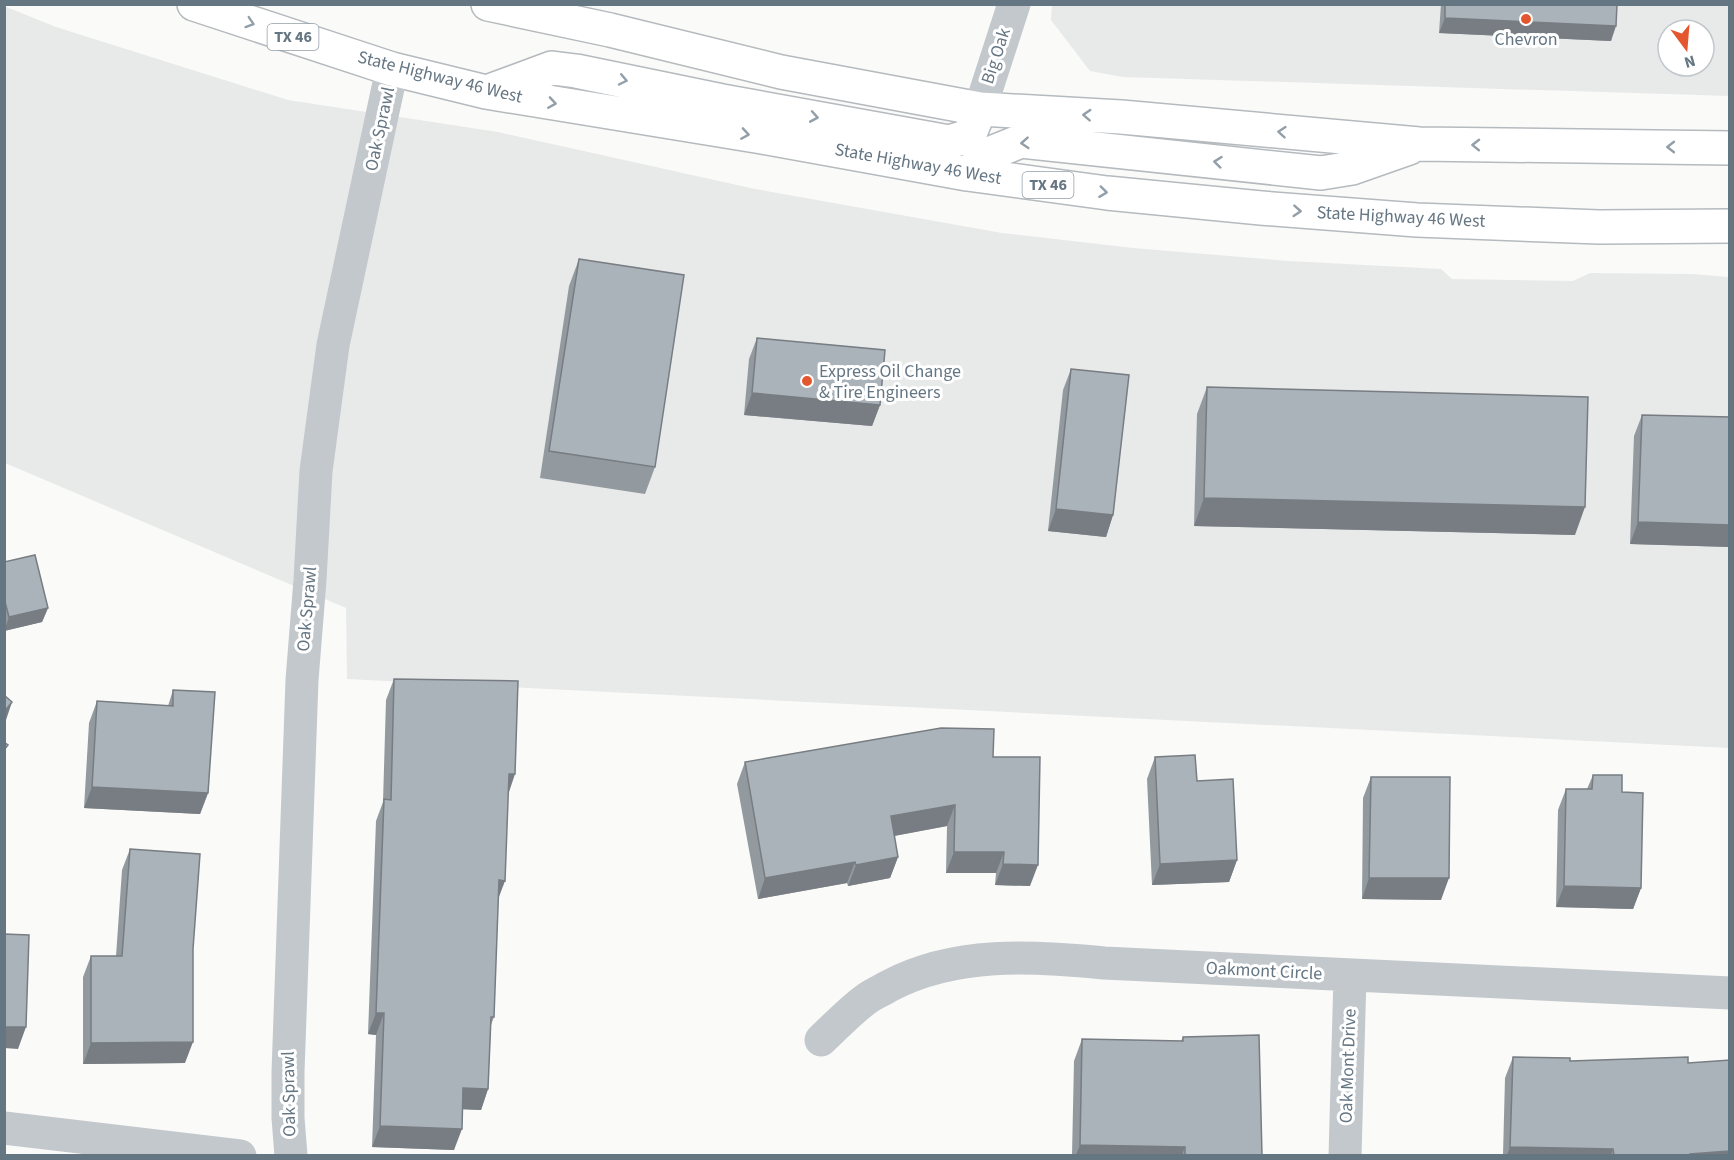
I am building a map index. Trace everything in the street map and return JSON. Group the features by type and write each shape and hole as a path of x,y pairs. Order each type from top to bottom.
{"main road":[{"name":"State Highway 46 West","path":"194,4 392,69 486,92 762,137 967,174 1107,193 1417,220 1599,227 1730,226"},
{"path":"488,4 610,30 781,72 980,109 1121,117 1419,144 1730,148"},
{"path":"486,92 552,68 949,142 969,136 980,109"},
{"path":"967,174 991,153 1021,141 1321,173 1352,168 1419,144"}],"street":[{"name":"Big Oak","path":"980,109 1014,4"},
{"name":"Oak Sprawl","path":"291,1155 288,1072 301,704 316,471 333,345 392,69"},
{"name":"Oakmont Circle","path":"821,1040 866,999 908,976 951,964 998,957 1043,957 1104,963 1350,976 1730,993"},
{"name":"Oak Mont Drive","path":"1345,1155 1350,976"},
{"path":"4,1128 240,1155"}],"shaded area":[{"path":"1052,4 1729,5 1729,96 1123,77 1090,71 1051,20"},
{"path":"4,6 56,27 288,100 498,132 755,189 1002,233 1133,248 1289,261 1441,269 1452,279 1573,281 1590,273 1692,274 1729,277 1729,748 347,679 346,608 5,463"}],"building":[{"path":"1445,4 1617,4 1616,26 1445,18"},
{"path":"579,259 684,275 655,467 549,451"},
{"path":"757,338 885,350 880,405 752,393"},
{"path":"1071,369 1129,375 1113,515 1056,509"},
{"path":"1207,387 1588,397 1585,507 1204,498"},
{"path":"1642,415 1730,417 1730,525 1638,522"},
{"path":"35,555 48,608 9,617 4,598 4,562"},
{"path":"394,679 518,681 515,774 509,774 505,881 499,880 494,1017 491,1017 488,1089 463,1088 462,1129 380,1126 384,1013 376,1013 384,799 391,800"},
{"path":"173,690 215,692 208,793 92,787 97,701 173,706"},
{"path":"4,695 12,702 4,712"},
{"path":"941,728 994,729 993,757 1040,757 1038,865 1003,864 1004,852 954,852 955,805 891,816 898,857 765,878 745,762"},
{"path":"1195,755 1197,781 1233,779 1237,860 1160,864 1155,757"},
{"path":"1593,775 1622,775 1622,792 1643,793 1641,888 1564,886 1566,789 1592,789"},
{"path":"1371,777 1450,777 1449,878 1369,878"},
{"path":"130,849 200,854 193,949 193,1042 91,1043 91,956 122,956"},
{"path":"4,934 29,935 26,1027 4,1027"},
{"path":"1259,1035 1262,1155 1185,1155 1185,1147 1080,1145 1082,1039 1183,1041 1183,1037"},
{"path":"1513,1057 1570,1058 1570,1061 1688,1057 1688,1063 1730,1060 1730,1151 1690,1155 1614,1155 1613,1149 1510,1147"}],"place":[{"name":"Chevron","path":"1526,19"},
{"name":"Express Oil Change & Tire Engineers","path":"807,381"}]}
